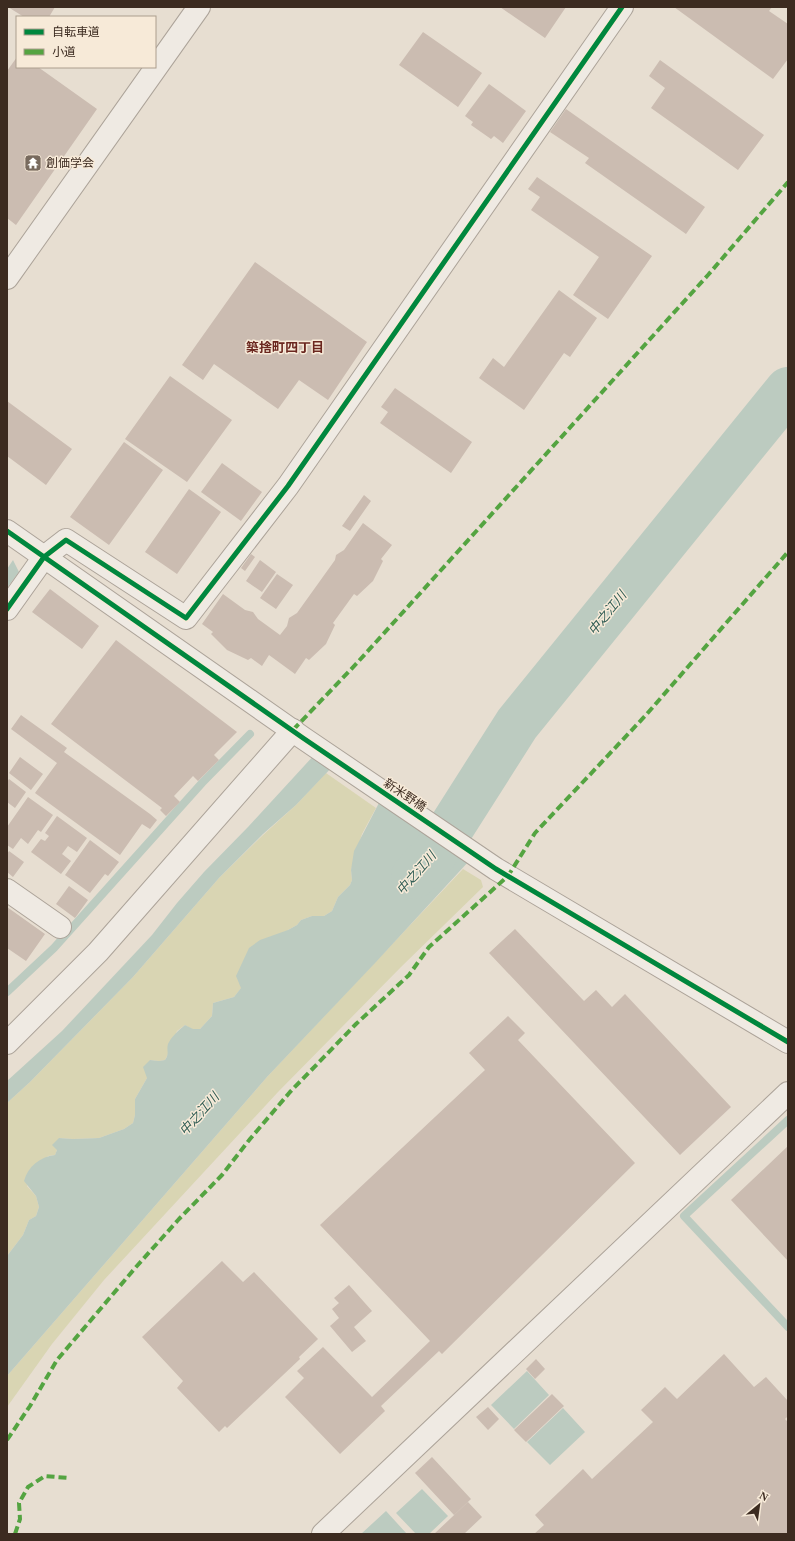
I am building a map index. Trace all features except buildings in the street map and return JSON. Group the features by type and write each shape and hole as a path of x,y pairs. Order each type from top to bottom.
{"street":[{"path":"156,68 199,7"},
{"path":"7,609 44,557 66,540 186,618 288,486 622,7"},
{"path":"7,278 156,68"},
{"name":"新米野橋","path":"7,531 298,734 496,869 788,1042"},
{"path":"7,1043 98,952 298,734"},
{"path":"7,890 60,927"},
{"path":"323,1534 788,1093"}],"shaded area":[{"path":"326,773 376,808 362,834 351,870 352,880 350,885 338,897 332,911 324,916 312,916 301,920 297,925 288,930 234,997 213,1003 212,1016 200,1029 193,1030 185,1025 177,1031 165,1060 150,1060 147,1078 135,1099 135,1115 133,1123 124,1129 99,1138 59,1138 55,1155 48,1156 27,1186 36,1196 39,1207 36,1216 29,1220 23,1235 7,1256 7,1103 30,1082 133,977 219,878 296,805"},
{"path":"463,869 481,880 483,887 401,967 278,1092 104,1280 52,1344 7,1407 7,1376 267,1077"}],"water":[{"path":"13,560 19,572 7,588 7,569"},
{"path":"316,753 334,765 296,805 263,834 219,878 133,977 30,1082 7,1103 7,1081 62,1031 152,935 204,872"},
{"path":"380,801 469,861 267,1077 7,1376 7,1256 23,1235 29,1220 36,1216 39,1207 36,1196 24,1181 28,1171 40,1160 55,1155 57,1150 52,1145 59,1138 99,1138 124,1129 133,1123 135,1115 135,1099 147,1078 143,1067 150,1060 165,1060 169,1041 185,1025 193,1029 200,1029 212,1016 213,1003 234,997 241,988 236,976 249,948 260,940 288,930 297,925 301,920 312,916 324,916 332,911 338,897 350,885 352,880 351,870 354,851"},
{"path":"527,1371 549,1395 514,1429 491,1405"},
{"path":"563,1408 585,1432 550,1465 527,1442"},
{"path":"422,1489 448,1516 429,1534 416,1534 396,1513"},
{"path":"386,1511 407,1534 361,1534"}],"waterway":[{"name":"中之江川","path":"414,876 435,853 517,724 788,390"},
{"path":"7,992 54,948 202,783 250,734"},
{"path":"788,1120 684,1216 788,1327"}],"marked path":[{"path":"293,730 357,663 708,275 788,182"},
{"path":"7,1440 30,1406 57,1360 136,1267 179,1219 222,1175 290,1092 356,1024 409,975 429,947 508,876 535,833 646,715 788,552"},
{"path":"15,1534 20,1519 19,1503 28,1487 45,1476 68,1478"}],"cycle path":[{"path":"7,609 44,557 66,540 186,618 288,486 622,7"},
{"path":"7,531 303,738 496,869 788,1042"}],"place":[{"name":"創価学会","path":"33,163"}],"district":[{"name":"築捨町四丁目","path":"285,347"}]}
